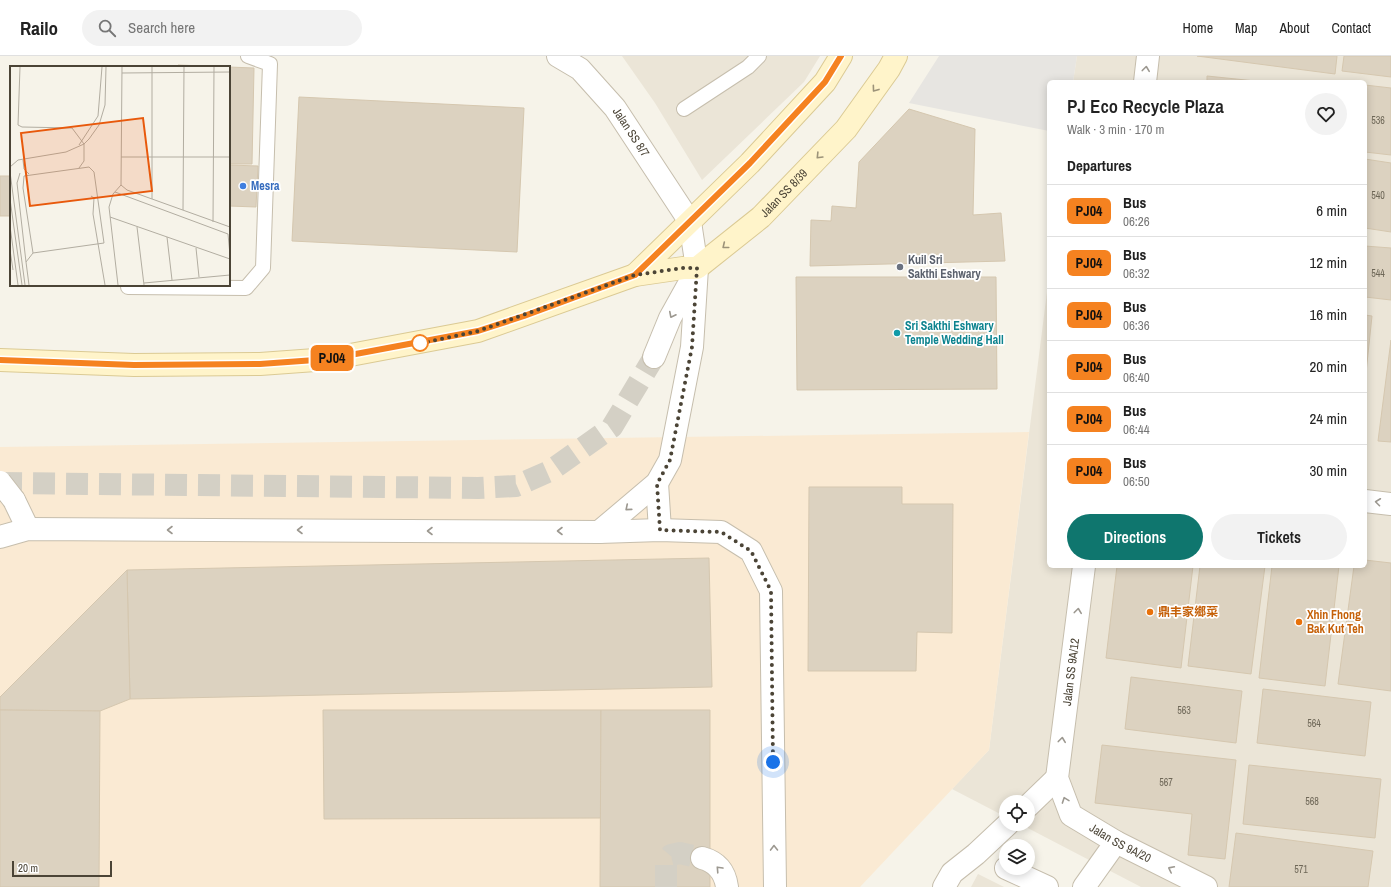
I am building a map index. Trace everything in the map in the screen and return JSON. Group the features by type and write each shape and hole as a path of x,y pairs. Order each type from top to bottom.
{"street":[{"name":"Jalan SS 8/7","path":"558,56 580,69 615,108 690,222"},
{"path":"635,275 750,163 825,82 841,56"},
{"name":"Jalan SS 8/39","path":"697,268 761,217 846,128 889,69 896,56"},
{"path":"1145,80 1148,56"},
{"path":"599,532 657,484 670,460 692,347 697,268 690,222"},
{"path":"0,360 142,365 260,364 329,359 478,331 635,275 683,268 697,268"},
{"path":"654,357 670,318 697,268"},
{"path":"0,482 14,500 28,529"},
{"path":"657,484 660,530"},
{"path":"1367,501 1391,504"},
{"path":"0,537 28,529 599,532 660,530 721,532 751,551 771,591 775,887"},
{"name":"Jalan SS 9A/12","path":"1057,778 1084,568"},
{"path":"1035,799 1057,778"},
{"name":"Jalan SS 9A/20","path":"1057,778 1071,814 1116,842 1206,887"},
{"path":"944,887 952,873 976,854 1001,831"},
{"path":"1084,887 1116,842"},
{"path":"976,854 999,865"},
{"path":"702,858 710,860 719,867 726,877 727,887"},
{"path":"1021,875 1047,887"}],"lane":[{"path":"128,287 246,288 263,268 270,64 248,56"},
{"path":"684,109 748,67 759,56"}],"shaded area":[{"path":"622,56 820,56 804,82 702,180 655,103"},
{"path":"939,56 1077,56 1073,80 1047,80 1047,131 909,103"},
{"path":"1077,56 1391,56 1391,887 1141,887 1033,831 1035,831 1035,795 999,795 999,813 952,789 989,750 1047,292 1047,568 1367,568 1367,80 1073,80"},
{"path":"1029,432 989,750 860,887 0,887 0,447"},
{"path":"978,874 1004,887 971,887"}],"building":[{"path":"1197,56 1337,56 1335,74"},
{"path":"1344,56 1391,56 1391,77 1342,71"},
{"path":"178,65 204,66 178,66"},
{"path":"230,67 254,68 252,164 230,164"},
{"path":"1207,76 1246,80 1207,80"},
{"path":"1367,85 1391,88 1391,155 1367,152"},
{"path":"299,97 524,108 517,252 292,241"},
{"path":"909,109 975,129 973,215 1001,213 1005,261 810,266 811,220 831,221 832,206 856,208 859,162"},
{"path":"1367,159 1391,163 1391,232 1367,228"},
{"name":"Mesra","path":"230,165 258,166 256,207 230,206"},
{"path":"0,176 10,176 10,216 0,216"},
{"path":"1367,246 1391,248 1391,300 1367,297"},
{"name":"Sri Sakthi Eshwary Temple Wedding Hall","path":"796,277 996,277 997,389 797,390"},
{"path":"1367,315 1372,316 1367,363"},
{"path":"1391,340 1391,442 1378,441"},
{"path":"809,487 902,487 902,504 953,504 952,633 917,632 916,671 808,671"},
{"path":"709,558 712,687 130,699 127,570"},
{"path":"1367,560 1391,563 1391,691 1338,684 1354,568 1367,568"},
{"name":"鼎丰家鄉菜","path":"1117,568 1193,568 1181,668 1106,658"},
{"path":"1200,568 1265,568 1251,674 1188,666"},
{"name":"Xhin Fhong Bak Kut Teh","path":"1272,568 1339,568 1325,686 1259,678"},
{"path":"127,570 130,699 100,711 0,710 0,697"},
{"path":"1131,677 1242,691 1236,743 1125,729"},
{"path":"1263,689 1371,702 1365,756 1257,743"},
{"path":"0,710 100,711 99,887 0,887"},
{"path":"323,710 601,710 601,818 324,819"},
{"path":"601,710 710,710 710,887 600,887"},
{"path":"1102,745 1236,760 1225,859 1188,855 1192,814 1095,803"},
{"path":"1249,765 1381,779 1375,838 1243,824"},
{"path":"1236,833 1373,851 1368,887 1229,887"}],"tunnel":[{"path":"0,483 478,488 516,486 550,471 612,427 654,357"},
{"path":"666,887 666,861 671,855 680,853 702,858"}],"bus line":[{"name":"PJ04","path":"0,360 134,365 260,364 329,359 417,344 478,331 524,316 635,275 671,242 750,163 825,82 841,56"}],"place":[{"name":"Mesra","path":"243,186"},
{"name":"Kuil Sri Sakthi Eshwary","path":"900,267"},
{"name":"Sri Sakthi Eshwary Temple Wedding Hall","path":"897,333"},
{"name":"鼎丰家鄉菜","path":"1150,612"},
{"name":"Xhin Fhong Bak Kut Teh","path":"1299,622"}],"route":[{"path":"420,343 417,344 478,331 524,316 635,275 683,268 697,268 692,347 670,460 657,484 660,530 721,532 751,551 771,591 773,762"}]}
